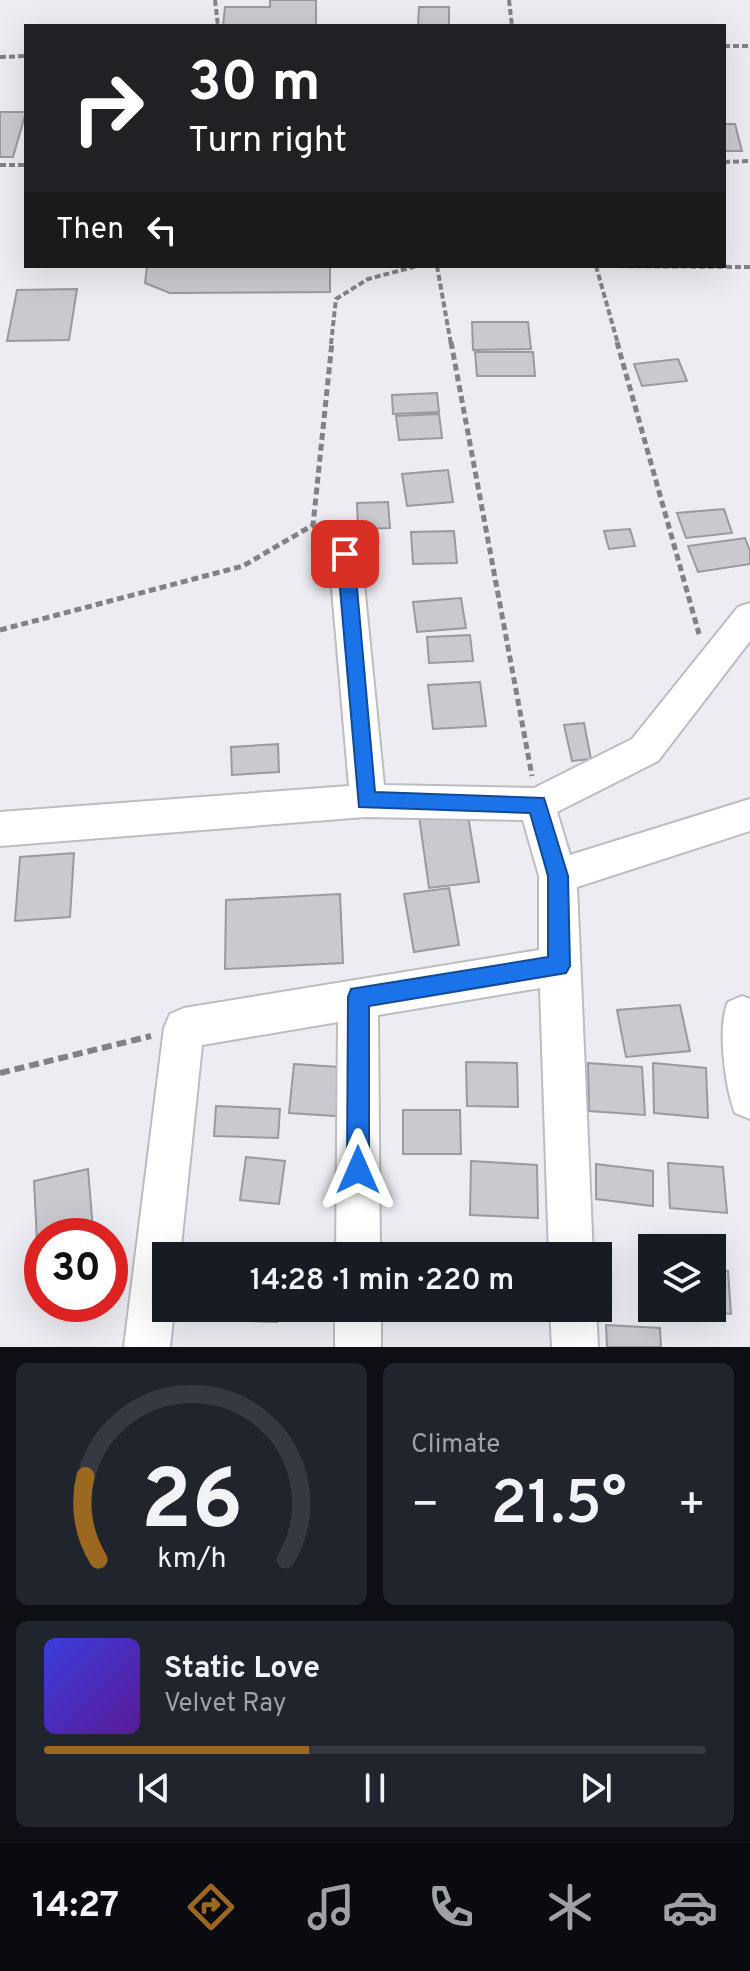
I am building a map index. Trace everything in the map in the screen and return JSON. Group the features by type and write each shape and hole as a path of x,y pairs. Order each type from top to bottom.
{"street":[{"path":"345,554 367,801"},
{"path":"0,829 367,801 537,804 645,750 750,616"},
{"path":"537,804 558,876 570,1242"},
{"path":"558,876 750,815"},
{"path":"147,1347 184,1028 559,966"},
{"path":"358,997 358,1242"},
{"path":"742,1016 750,1098"},
{"path":"358,1322 358,1347"},
{"path":"574,1322 575,1347"}],"path":[{"path":"215,0 218,24"},
{"path":"509,0 512,24"},
{"path":"726,46 750,46"},
{"path":"0,57 24,56"},
{"path":"726,162 750,161"},
{"path":"0,165 24,165"},
{"path":"726,267 750,267"},
{"path":"0,630 243,566 313,525 336,299 368,279 409,268"},
{"path":"437,268 537,804"},
{"path":"599,268 709,670"},
{"path":"0,1073 184,1028"}],"building":[{"path":"270,0 316,0 316,24 223,24 225,7 270,7"},
{"path":"419,7 449,7 449,24 418,24"},
{"path":"0,112 24,112 13,157 0,157"},
{"path":"726,124 735,124 742,151 726,151"},
{"path":"147,268 330,268 330,292 170,293 145,283"},
{"path":"77,289 69,340 7,341 17,290"},
{"path":"472,322 528,322 531,349 473,350"},
{"path":"475,352 533,352 535,376 477,376"},
{"path":"678,359 687,381 642,386 634,364"},
{"path":"437,393 439,412 393,414 392,395"},
{"path":"439,414 442,438 399,440 396,416"},
{"path":"448,470 453,502 407,506 402,474"},
{"path":"388,502 390,528 358,529 357,503"},
{"path":"724,509 732,533 686,538 677,513"},
{"path":"630,529 635,546 609,549 604,531"},
{"path":"454,531 457,563 413,564 411,532"},
{"path":"745,538 750,551 750,564 698,572 688,546"},
{"path":"461,598 466,628 417,632 413,602"},
{"path":"470,635 473,661 429,663 427,637"},
{"path":"480,682 486,726 433,729 428,685"},
{"path":"584,723 591,759 572,761 564,725"},
{"path":"278,744 279,772 232,775 231,747"},
{"path":"466,804 479,882 429,888 418,809"},
{"path":"74,853 70,917 15,921 20,857"},
{"path":"449,888 459,945 414,952 404,894"},
{"path":"340,894 343,963 225,969 226,900"},
{"path":"680,1005 690,1051 626,1057 617,1010"},
{"path":"466,1062 517,1063 518,1107 467,1106"},
{"path":"588,1063 642,1067 645,1115 589,1111"},
{"path":"653,1063 706,1068 708,1118 654,1113"},
{"path":"294,1064 353,1068 350,1117 289,1113"},
{"path":"216,1106 280,1109 278,1138 214,1136"},
{"path":"403,1110 460,1110 461,1154 403,1154"},
{"path":"246,1157 285,1161 279,1204 240,1200"},
{"path":"471,1161 537,1165 538,1218 470,1215"},
{"path":"668,1163 723,1167 727,1213 670,1208"},
{"path":"596,1164 653,1171 653,1206 596,1199"},
{"path":"88,1169 92,1218 36,1218 34,1181"},
{"path":"726,1271 728,1271 731,1314 726,1314"},
{"path":"606,1325 660,1328 661,1347 607,1347"}],"route":[{"path":"345,554 366,801 537,804 558,876 559,966 358,997 358,1170"}]}
